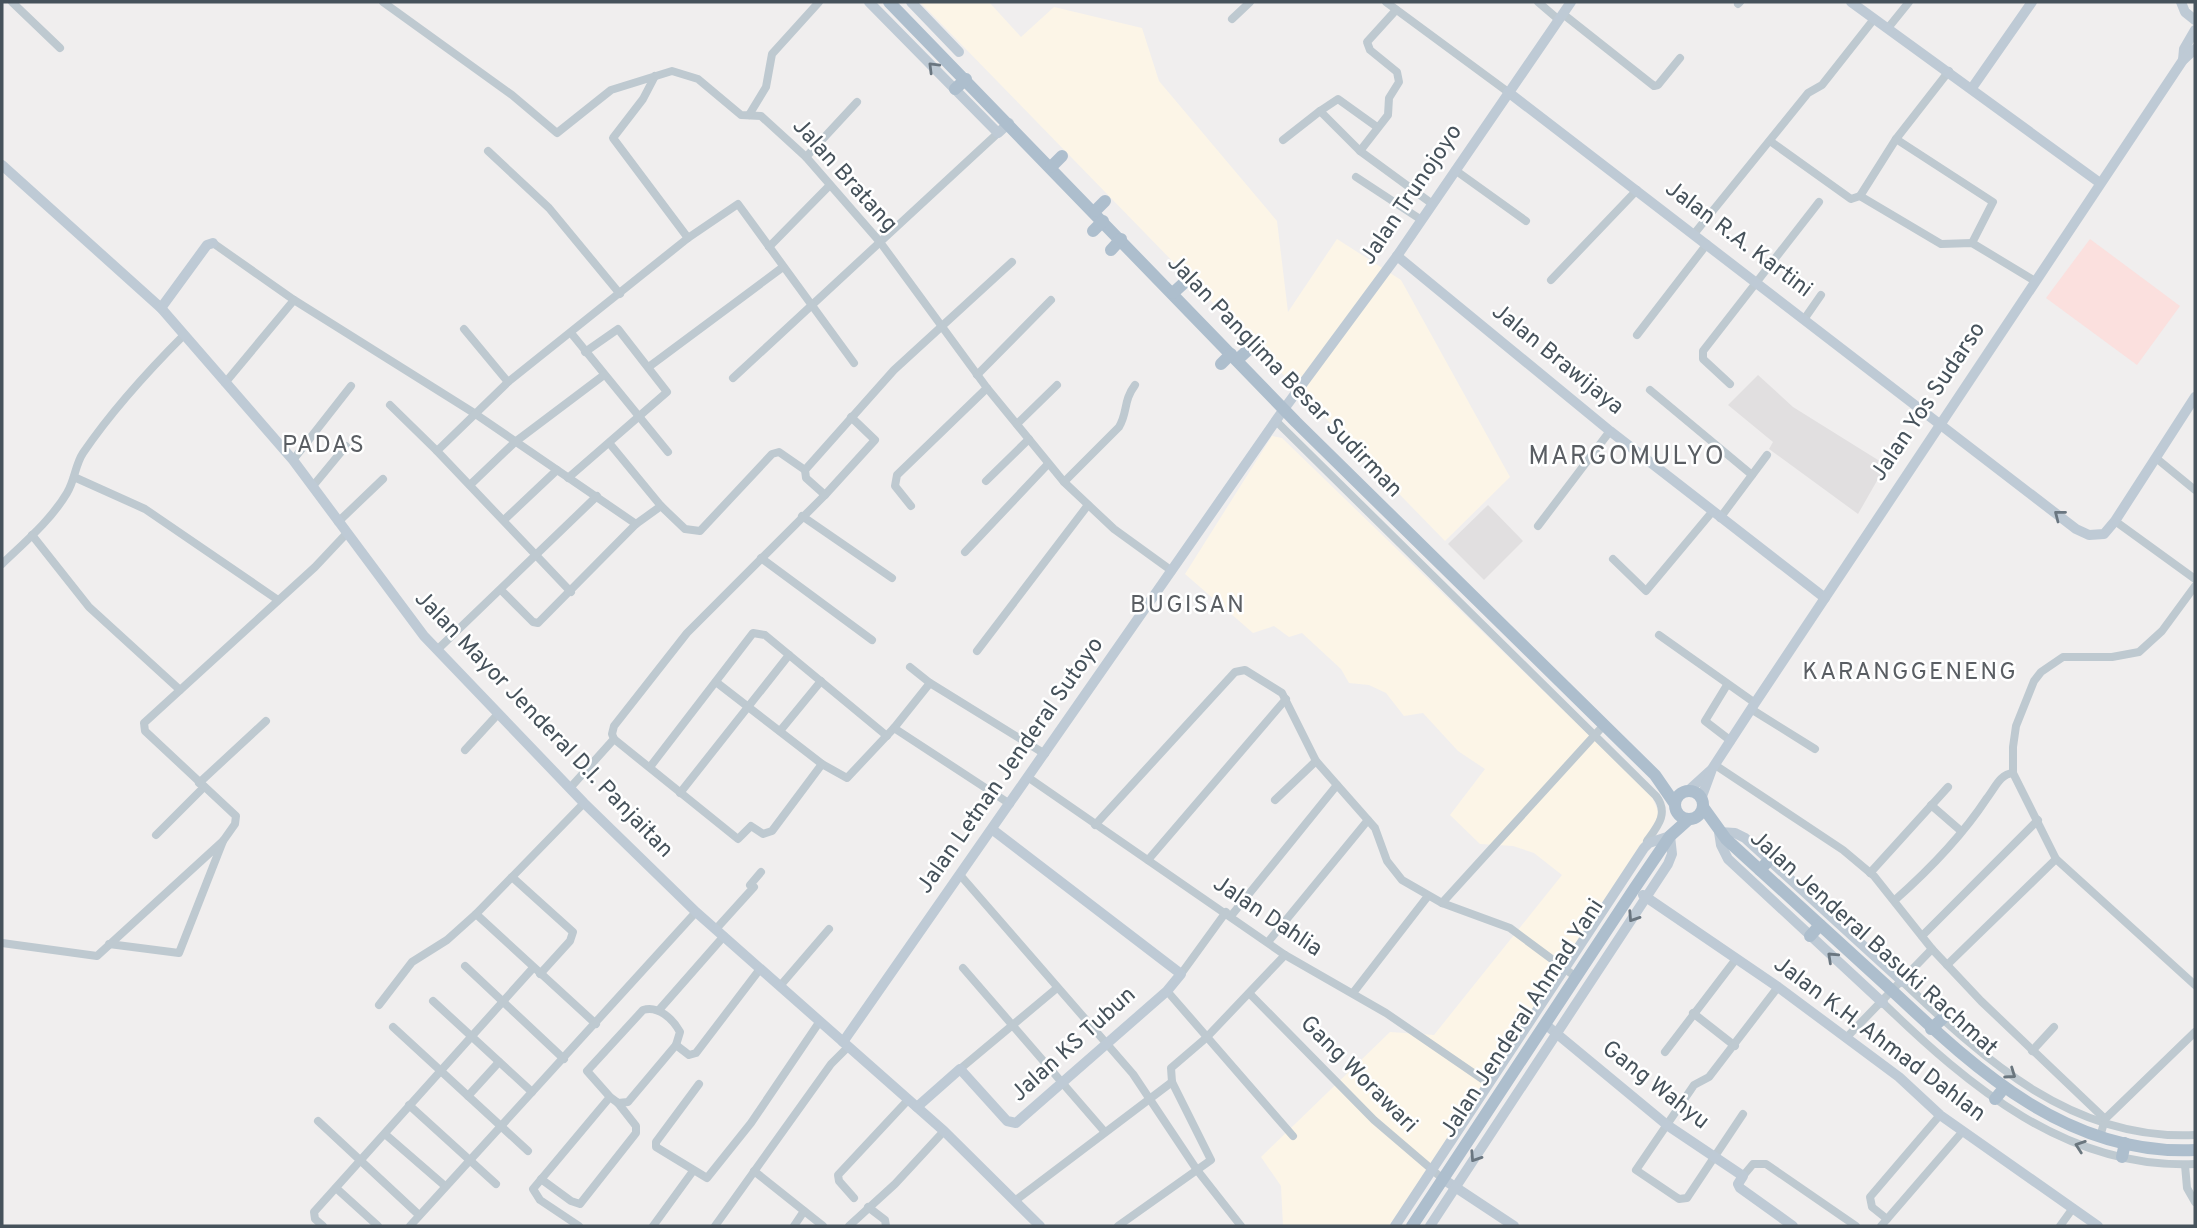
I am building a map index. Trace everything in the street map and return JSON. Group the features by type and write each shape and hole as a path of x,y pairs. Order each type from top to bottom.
{"main road":[{"name":"Jalan Panglima Besar Sudirman","path":"889,2 1284,409 1655,775 1676,808"},
{"path":"955,89 966,79"},
{"path":"1052,167 1062,156"},
{"path":"1093,231 1105,201"},
{"path":"1111,250 1121,239"},
{"path":"1172,293 1184,283"},
{"path":"1221,364 1248,350"},
{"name":"Jalan Panglima Besar Sudirman","path":"1655,775 1687,791"},
{"path":"1687,791 1702,803 1700,814 1690,819 1676,808 1678,797 1687,791"},
{"name":"Jalan Jenderal Basuki Rachmat","path":"1702,803 1719,832 1931,1029 2004,1088 2041,1113 2099,1137 2158,1150 2195,1150"},
{"name":"Jalan Jenderal Ahmad Yani","path":"1670,836 1676,808"},
{"name":"Jalan Jenderal Basuki Rachmat","path":"1690,819 1719,832"},
{"name":"Jalan Jenderal Ahmad Yani","path":"1412,1226 1670,836 1690,819"},
{"path":"1760,870 1770,859"},
{"path":"1810,936 1820,926"},
{"path":"1931,1029 1942,1018"},
{"path":"1995,1099 2004,1088"},
{"path":"2122,1157 2125,1143"}],"street":[{"path":"12,2 60,48"},
{"name":"Jalan Bratang","path":"383,2 512,95 557,133 611,90 672,71 687,75 709,87 741,115 761,116 806,157 880,242 977,375 1064,482 1088,505 1172,571"},
{"path":"750,115 766,87 772,54 819,2"},
{"path":"869,2 998,133"},
{"path":"911,2 959,51"},
{"path":"1232,19 1250,2"},
{"path":"1386,2 1508,93"},
{"path":"1538,2 1654,86 1658,85 1680,58"},
{"name":"Jalan Trunojoyo","path":"1284,409 1397,256 1571,2"},
{"path":"1851,2 2100,183"},
{"path":"1888,28 1909,2"},
{"path":"1972,89 2032,2"},
{"path":"2195,5 2183,2 2185,12 2195,20"},
{"path":"1360,151 1390,112 1389,98 1400,78 1397,72 1370,50 1367,42 1396,10"},
{"path":"1695,234 1808,93 1822,85 1874,19"},
{"name":"Jalan Yos Sudarso","path":"2183,60 2184,49 2195,30"},
{"name":"Jalan Yos Sudarso","path":"1702,803 1714,767 1753,706 2100,183 2183,60 2195,49"},
{"path":"1770,141 1851,199 1860,196 1896,139 1949,71"},
{"path":"655,76 643,99 613,138 688,238"},
{"name":"Jalan R.A. Kartini","path":"1508,93 1759,282 2076,529 2089,535 2104,534 2115,522"},
{"path":"1283,140 1338,99 1377,127"},
{"path":"806,157 857,102"},
{"path":"1320,111 1360,151 1431,203"},
{"path":"733,378 1009,124"},
{"path":"1896,139 1993,202 1972,243"},
{"path":"488,151 549,208 620,293"},
{"name":"Jalan Mayor Jenderal D.I. Panjaitan","path":"3,169 96,248 161,308 293,460 391,596 437,650 584,803 696,912 944,1131 1040,1226"},
{"path":"1454,170 1526,221"},
{"path":"1356,177 1420,219"},
{"path":"769,247 830,185"},
{"path":"1551,280 1637,190"},
{"path":"1860,196 1941,244 1972,243 2035,281"},
{"path":"1730,384 1703,359 1703,351 1819,202"},
{"path":"437,451 508,382 688,238 738,204 854,363"},
{"path":"161,308 207,245 213,243 294,300 474,413 636,524"},
{"path":"1637,335 1707,244"},
{"name":"Jalan Brawijaya","path":"1397,256 1610,431 1825,598"},
{"path":"804,470 894,370 1012,262"},
{"path":"650,366 783,267"},
{"path":"1805,318 1821,295"},
{"path":"225,383 294,300"},
{"path":"977,375 1051,300"},
{"path":"464,329 508,382"},
{"path":"569,478 667,391 650,366 617,329 585,352"},
{"path":"571,333 668,452"},
{"path":"2,564 32,535 64,497 80,456 136,382 184,335"},
{"path":"470,485 515,442 604,375"},
{"path":"1017,424 1057,385"},
{"path":"1064,482 1119,427 1124,418 1125,400 1135,385"},
{"path":"293,460 351,386"},
{"path":"911,506 895,486 897,475 987,388"},
{"path":"1650,390 1752,475"},
{"path":"2195,398 2115,522 2195,579"},
{"path":"390,405 571,592"},
{"name":"Jalan Letnan Jenderal Sutoyo","path":"846,1044 1284,409"},
{"path":"570,788 614,739 614,726 687,633 825,495 875,440 851,417"},
{"path":"1276,421 1660,800 1662,821 1647,841"},
{"path":"1538,526 1610,431"},
{"path":"986,481 1029,439"},
{"path":"610,444 685,529 700,531 776,451 804,470 806,478 825,495"},
{"path":"313,486 346,446"},
{"path":"1613,559 1646,591 1752,475 1767,454"},
{"path":"2156,457 2195,490"},
{"path":"965,552 1048,464"},
{"path":"504,520 557,470"},
{"path":"74,477 145,509 278,600"},
{"path":"338,522 383,479"},
{"path":"437,650 502,591 597,496"},
{"path":"977,650 1088,505"},
{"path":"502,591 536,623 571,592 636,524 662,506"},
{"path":"802,516 892,579"},
{"path":"110,944 179,953 223,841 236,822 236,816 143,726 347,533"},
{"path":"32,535 89,607 180,690"},
{"path":"761,558 872,640"},
{"path":"2195,586 2162,631 2138,652 2112,657 2063,657 2041,672 2034,681 2016,726 2012,747 2014,773 2056,859 2195,985"},
{"path":"650,767 753,633 765,635 887,736"},
{"path":"1659,635 1815,749"},
{"path":"680,793 789,655"},
{"path":"910,667 930,683 1045,754"},
{"path":"1096,825 1235,672 1245,670 1275,687 1286,699 1316,761 1376,828 1387,861 1395,873 1442,903 1510,928 1576,978"},
{"path":"780,731 821,681"},
{"path":"716,682 842,777 851,776 930,683"},
{"path":"1727,685 1705,721 1731,740"},
{"path":"1148,860 1286,699"},
{"path":"464,750 498,714"},
{"path":"156,835 266,721"},
{"path":"1442,903 1604,725"},
{"path":"894,728 1010,804"},
{"path":"614,739 735,838 741,839 751,826 768,834 822,764"},
{"path":"1275,800 1316,761"},
{"path":"1714,767 1843,850 1870,873 1947,965 2104,1121"},
{"name":"Jalan Yos Sudarso","path":"1687,791 1714,767"},
{"path":"1895,900 1933,864 2003,776 2014,773"},
{"name":"Jalan Dahlia","path":"1029,778 1286,955 1353,993 1488,1083"},
{"path":"993,830 1181,974 1337,785"},
{"path":"1870,873 1948,787"},
{"path":"379,1005 412,962 447,940 476,914 584,803"},
{"path":"1931,805 1961,831"},
{"path":"1268,942 1368,820"},
{"path":"1922,936 2038,820"},
{"path":"2195,1135 2158,1135 2104,1121 2050,1101 1990,1059 1942,1018 1742,835 1719,832 1722,850 1728,859 1935,1053 1995,1099 2056,1136 2122,1157 2156,1164 2195,1164"},
{"path":"1395,1226 1647,844 1670,836 1671,858 1430,1226"},
{"path":"2,943 97,956 223,841"},
{"path":"1947,965 2056,859"},
{"path":"659,1010 754,887 750,884 761,872"},
{"path":"961,876 1150,1098 1197,1170 1241,1226"},
{"path":"323,1226 315,1219 314,1212 503,1002 570,941 573,932 512,877"},
{"name":"Jalan K.H. Ahmad Dahlan","path":"1634,889 1778,988 1899,1077 1940,1115 2098,1226"},
{"path":"1353,993 1428,896"},
{"path":"411,1226 444,1186 502,1127 696,912"},
{"path":"476,914 596,1024"},
{"path":"780,986 829,929"},
{"path":"1846,1038 1893,993 1932,949"},
{"path":"1118,1226 1212,1157 1172,1082 1171,1068 1206,1038 1286,955"},
{"path":"1665,1052 1736,959"},
{"path":"465,966 564,1059"},
{"path":"963,968 1104,1131"},
{"path":"677,1045 689,1055 696,1053 760,969"},
{"name":"Jalan KS Tubun","path":"960,1069 1011,1123 1020,1121 1167,991 1181,974"},
{"path":"854,1198 839,1181 838,1175 913,1103 960,1069 1058,988"},
{"path":"1743,1114 1687,1198 1679,1199 1638,1173 1636,1167 1693,1085 1709,1077 1778,988"},
{"path":"1167,991 1293,1136"},
{"name":"Gang Worawari","path":"1250,994 1374,1121 1443,1179"},
{"path":"433,1001 532,1092"},
{"path":"541,1179 570,1201 580,1204 638,1129 618,1103 587,1071 643,1010 651,1007 659,1010 680,1032 677,1045 628,1102 618,1103"},
{"path":"1693,1013 1735,1046"},
{"path":"699,1084 656,1142 659,1151 704,1177 712,1174 820,1021"},
{"name":"Gang Wahyu","path":"1545,1024 1667,1125 1743,1176"},
{"path":"393,1027 528,1152"},
{"path":"2032,1051 2054,1027"},
{"path":"2099,1137 2104,1121 2195,1032"},
{"path":"715,1226 846,1044"},
{"path":"468,1096 499,1062"},
{"path":"1016,1200 1172,1082"},
{"path":"1488,1083 1512,1099"},
{"path":"579,1226 534,1195 533,1189 610,1097"},
{"path":"409,1105 496,1184"},
{"path":"1940,1115 1870,1197 1872,1207 1884,1223 1963,1130"},
{"path":"318,1121 419,1215"},
{"path":"849,1226 895,1184 944,1131"},
{"path":"384,1134 444,1186"},
{"path":"1793,1226 1740,1188 1743,1176 1753,1164 1766,1164 1856,1226"},
{"path":"2185,1165 2188,1188 2195,1202"},
{"path":"653,1226 693,1171"},
{"path":"754,1171 823,1226"},
{"path":"1443,1179 1514,1226"},
{"path":"336,1188 378,1226"},
{"path":"868,1207 885,1220 886,1226"},
{"path":"2060,1226 2073,1208"},
{"path":"794,1226 804,1211"}],"shaded area":[{"path":"920,2 989,2 1021,37 1054,7 1142,28 1159,81 1277,221 1288,312 1337,239 1401,280 1510,477 1445,541"},
{"path":"2090,239 2180,306 2137,365 2046,298"},
{"path":"1758,375 1793,407 1886,465 1858,514 1769,449 1773,442 1728,405"},
{"path":"1272,436 1282,438 1651,795 1659,813 1660,820 1389,1226 1283,1226 1281,1186 1261,1157 1390,1032 1434,1035 1562,875 1534,853 1513,846 1480,844 1450,815 1485,769 1458,751 1423,713 1404,716 1386,693 1369,685 1349,683 1341,669 1302,633 1289,637 1274,626 1253,633 1185,574"},
{"path":"1488,505 1523,541 1484,580 1448,544"}],"district":[{"name":"PADAS","path":"324,446"},
{"name":"MARGOMULYO","path":"1627,457"},
{"name":"BUGISAN","path":"1188,606"},
{"name":"KARANGGENENG","path":"1910,673"}]}
